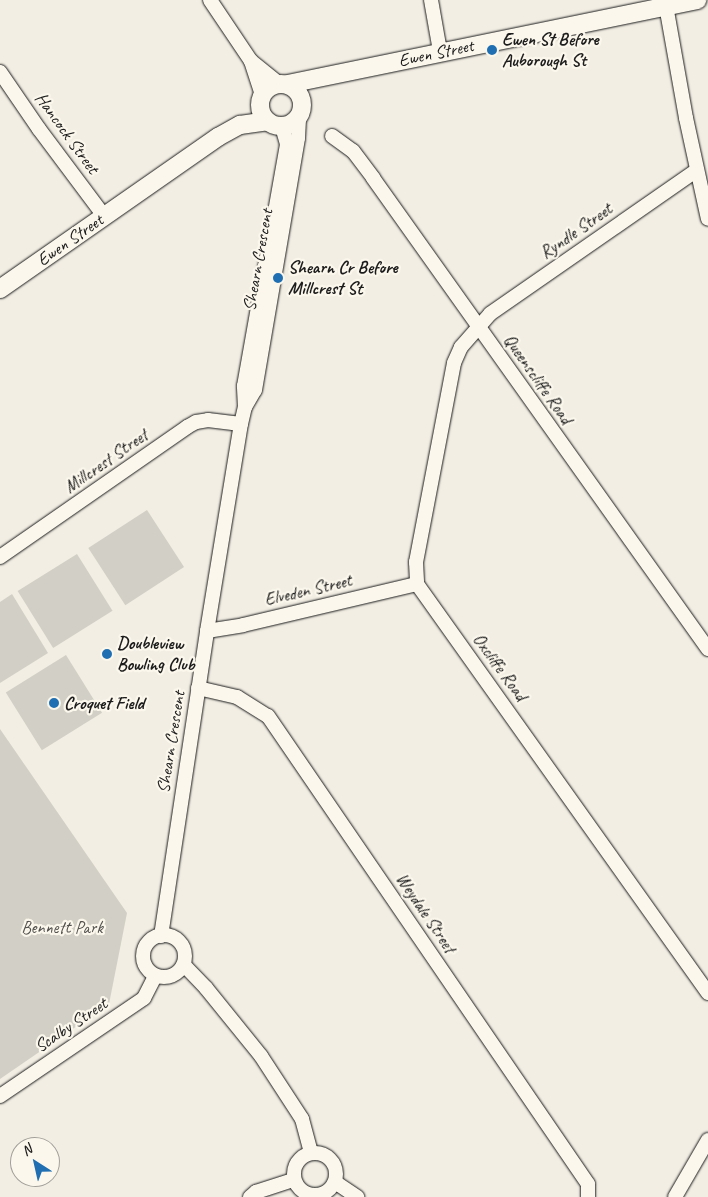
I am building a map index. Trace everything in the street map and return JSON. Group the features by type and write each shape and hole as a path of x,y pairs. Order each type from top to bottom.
{"main road":[{"name":"Ewen Street","path":"0,289 218,137 240,125 272,85 665,3 697,0"},
{"name":"Ewen Street","path":"240,125 288,125 322,76"},
{"path":"283,84 299,93 301,108"},
{"path":"261,100 262,115 274,124"}],"street":[{"path":"210,0 251,61 261,100"},
{"path":"432,0 440,51"},
{"path":"665,3 708,219"},
{"path":"251,61 283,84"},
{"name":"Hancock Street","path":"0,72 38,129 104,216"},
{"name":"Shearn Crescent","path":"161,936 206,631 242,424 246,407 255,390 298,138 301,108"},
{"name":"Shearn Crescent","path":"246,407 244,386 287,144 274,124"},
{"name":"Queenscliffe Road","path":"332,136 353,151 708,649"},
{"name":"Ryndle Street","path":"478,325 490,314 697,170"},
{"path":"417,584 416,562 454,363 461,347 478,325"},
{"name":"Millcrest Street","path":"0,558 186,427 196,422 208,420 242,424"},
{"name":"Elveden Street","path":"206,631 243,625 417,584"},
{"name":"Oxcliffe Road","path":"417,584 708,993"},
{"name":"Weydale Street","path":"198,688 237,698 268,716 588,1184 588,1197"},
{"path":"184,965 172,976 155,976 143,964 144,947 156,935 173,936 184,948 184,965 206,988 261,1056 302,1119 311,1153"},
{"name":"Scalby Street","path":"0,1096 144,998 155,976"},
{"path":"675,1197 708,1140"},
{"path":"311,1153 326,1155 333,1162 336,1172 335,1182 327,1191 321,1194 308,1194 301,1190 294,1180 294,1170 298,1160 311,1153"},
{"path":"250,1197 256,1192 294,1180"},
{"path":"335,1182 357,1197"}],"green space":[{"path":"147,510 184,567 125,605 88,548"},
{"name":"Croquet Field","path":"77,554 113,611 53,648 18,591"},
{"name":"Croquet Field","path":"12,594 48,653 0,683 0,602"},
{"name":"Croquet Field","path":"66,655 102,713 42,750 6,693"},
{"name":"Bennett Park","path":"0,729 127,913 109,1004 0,1079"}],"place":[{"name":"Ewen St Before Auborough St","path":"492,50"},
{"name":"Shearn Cr Before Millcrest St","path":"278,278"},
{"name":"Doubleview Bowling Club","path":"107,654"},
{"name":"Croquet Field","path":"54,703"}]}
